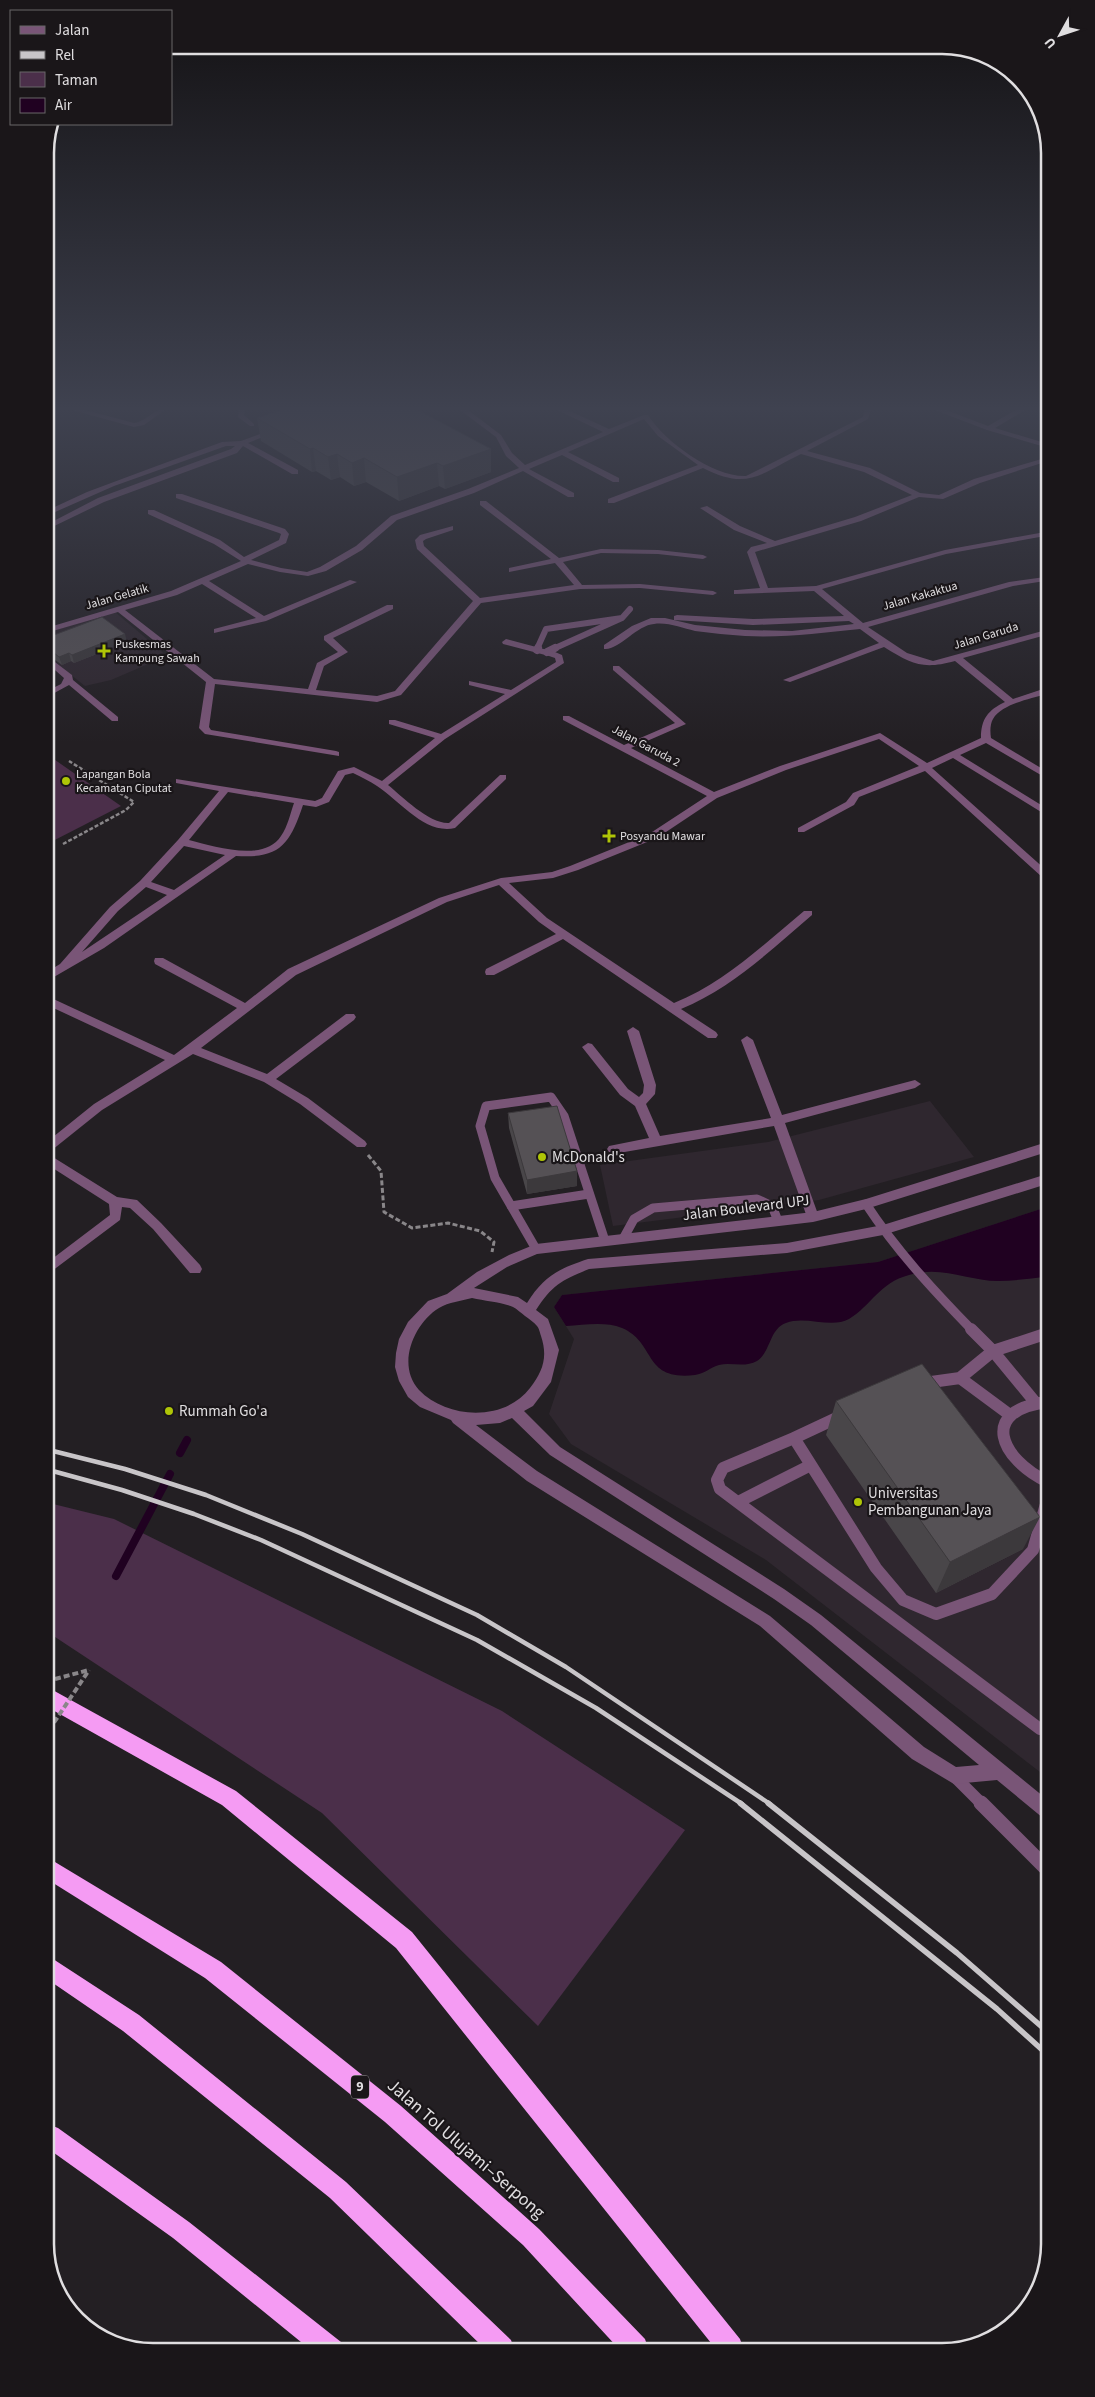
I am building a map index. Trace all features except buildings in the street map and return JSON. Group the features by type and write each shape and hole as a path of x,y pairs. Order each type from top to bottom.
{"highway":[{"path":"54,1700 229,1798 404,1940 727,2343"},
{"name":"Jalan Tol Ulujami–Serpong","path":"54,1871 213,1970 393,2114 531,2237 631,2343"},
{"path":"54,1971 131,2023 338,2190 496,2343"},
{"path":"54,2139 180,2230 323,2343"}],"street":[{"path":"166,519 217,542 246,560 308,574 319,571 359,548 393,519"},
{"name":"Jalan Gelatik","path":"54,628 174,593 283,541 285,534 282,531 246,519"},
{"path":"505,519 557,560 580,587"},
{"path":"722,519 737,528 774,543"},
{"path":"765,590 751,552 754,549 858,519"},
{"path":"450,528 423,537 419,540 420,547 478,600"},
{"path":"737,592 816,588 945,552 1041,535"},
{"path":"512,570 601,551 658,552 703,557"},
{"name":"Jalan Kakaktua","path":"607,647 635,628 651,621 665,621 695,628 792,634 861,626 1012,584 1041,580"},
{"path":"202,581 263,619"},
{"path":"217,631 263,619 353,582"},
{"path":"119,609 211,681 377,700 398,693 478,600 580,587 640,586 713,593"},
{"path":"816,588 861,626 886,643"},
{"path":"310,693 320,665 344,652 327,638 390,608"},
{"path":"672,617 753,622 852,618"},
{"name":"Jalan Garuda","path":"886,643 911,660 921,664 934,664 1041,633"},
{"path":"382,785 442,737 560,663 559,657 506,642"},
{"path":"787,680 886,643"},
{"path":"957,658 1012,703"},
{"path":"54,665 69,677 69,682 115,719"},
{"path":"616,668 681,724 624,748"},
{"path":"211,681 204,728 208,732 336,754"},
{"path":"54,690 69,682"},
{"path":"472,683 512,693"},
{"path":"986,739 988,717 1012,703 1041,693"},
{"name":"Jalan Garuda 2","path":"566,718 714,796"},
{"path":"392,722 442,737"},
{"path":"54,1142 98,1107 192,1049 244,1007 292,972 443,900 501,881 553,875 574,868 653,836 714,796 783,768 880,736 926,767 1041,870"},
{"path":"801,830 851,803 852,798 856,795 926,767 986,739"},
{"path":"986,739 1041,772"},
{"path":"953,754 1041,809"},
{"path":"179,781 316,804 326,800 341,773 354,770 382,785 414,812 449,827 503,778"},
{"path":"65,964 114,909 144,883 182,842 225,789"},
{"path":"182,842 235,852 257,854 274,848 284,840 300,801"},
{"path":"54,972 65,964 93,950 235,852"},
{"path":"501,881 543,920 712,1035"},
{"path":"144,883 175,894"},
{"path":"673,1008 712,991 808,913"},
{"path":"490,972 564,934"},
{"path":"159,962 244,1007"},
{"path":"54,1003 175,1060"},
{"path":"268,1079 350,1018"},
{"path":"633,1031 650,1085 649,1094 640,1103"},
{"path":"747,1040 797,1167 813,1217"},
{"path":"588,1047 624,1092 640,1103 656,1141"},
{"path":"192,1049 268,1079 304,1101 361,1144"},
{"path":"613,1149 778,1121 915,1084"},
{"name":"Jalan Boulevard UPJ","path":"452,1297 488,1271 514,1257 536,1249 813,1217 866,1204 1041,1149"},
{"path":"54,1163 115,1202 133,1203 157,1226 195,1269"},
{"path":"530,1309 543,1288 563,1274 588,1264 787,1248 883,1230 1041,1180"},
{"path":"54,1264 116,1217 115,1202"},
{"path":"472,1293 493,1294 513,1300 530,1309 547,1330 552,1342 552,1368 540,1392 515,1411 481,1420 458,1419 438,1412 420,1401 408,1386 402,1368 401,1350 407,1333 418,1318 433,1305 452,1297 472,1293"},
{"path":"515,1411 555,1451 779,1594 816,1620 1041,1805"},
{"path":"458,1419 532,1476 765,1621 918,1753 954,1776 1000,1771"}],"lane":[{"path":"542,651 622,618 630,609"},
{"path":"542,651 546,629 622,618"},
{"path":"536,1249 495,1178 480,1126 486,1106 551,1097 564,1116 605,1241"},
{"path":"511,1206 589,1194"},
{"path":"623,1239 632,1219 641,1212 653,1208 757,1199 770,1202 776,1209 778,1221"},
{"path":"866,1204 883,1230 938,1295 993,1351 1035,1402"},
{"path":"914,1384 960,1378 993,1351 1041,1335"},
{"path":"960,1378 1010,1415"},
{"path":"1041,1402 1020,1406 1010,1415 1004,1427 1004,1440 1009,1455 1020,1468 1041,1480"},
{"path":"854,1410 723,1468 717,1480 720,1489 1040,1729"},
{"path":"794,1438 809,1466 876,1568 903,1600 936,1614 992,1594 1033,1550 1041,1522"},
{"path":"738,1502 809,1466"},
{"path":"954,1776 1041,1864"}],"path":[{"path":"54,848 126,810 134,802 69,761"},
{"path":"361,1144 381,1171 384,1212 412,1228 448,1223 480,1231 494,1242 488,1271"},
{"path":"54,1679 89,1670 54,1722"}],"shaded area":[{"name":"Puskesmas Kampung Sawah","path":"115,612 167,656 111,680 85,686 54,662 54,631"},
{"path":"930,1101 974,1157 819,1200 613,1226 600,1165 768,1142"},
{"name":"Universitas Pembangunan Jaya","path":"1041,1209 1041,1773 766,1560 571,1444 549,1414 574,1339 554,1307 562,1295 878,1262"}],"green space":[{"name":"Lapangan Bola Kecamatan Ciputat","path":"54,759 121,806 54,840"},
{"path":"54,1504 114,1519 502,1711 685,1830 538,2026 322,1813 54,1636"}],"water":[{"path":"1041,1209 1041,1278 998,1281 933,1272 909,1275 890,1283 849,1319 834,1323 801,1320 786,1323 776,1330 762,1357 757,1361 743,1365 719,1365 695,1375 678,1375 666,1372 658,1367 641,1343 622,1328 602,1324 566,1326 554,1307 562,1295 878,1262"}],"waterway":[{"path":"180,1453 187,1440"},
{"path":"116,1576 170,1474"}],"railway":[{"path":"54,1451 125,1469 206,1495 302,1534 477,1615 566,1667 770,1804"},
{"path":"54,1471 122,1490 194,1514 261,1540 477,1640 596,1708 742,1804"},
{"path":"740,1803 997,2009 1041,2049"},
{"path":"768,1803 957,1953 1041,2026"}],"place":[{"name":"Puskesmas Kampung Sawah","path":"104,651"},
{"name":"Lapangan Bola Kecamatan Ciputat","path":"66,781"},
{"name":"Posyandu Mawar","path":"609,836"},
{"name":"McDonald's","path":"542,1157"},
{"name":"Rummah Go'a","path":"169,1411"},
{"name":"Universitas Pembangunan Jaya","path":"858,1502"}]}
